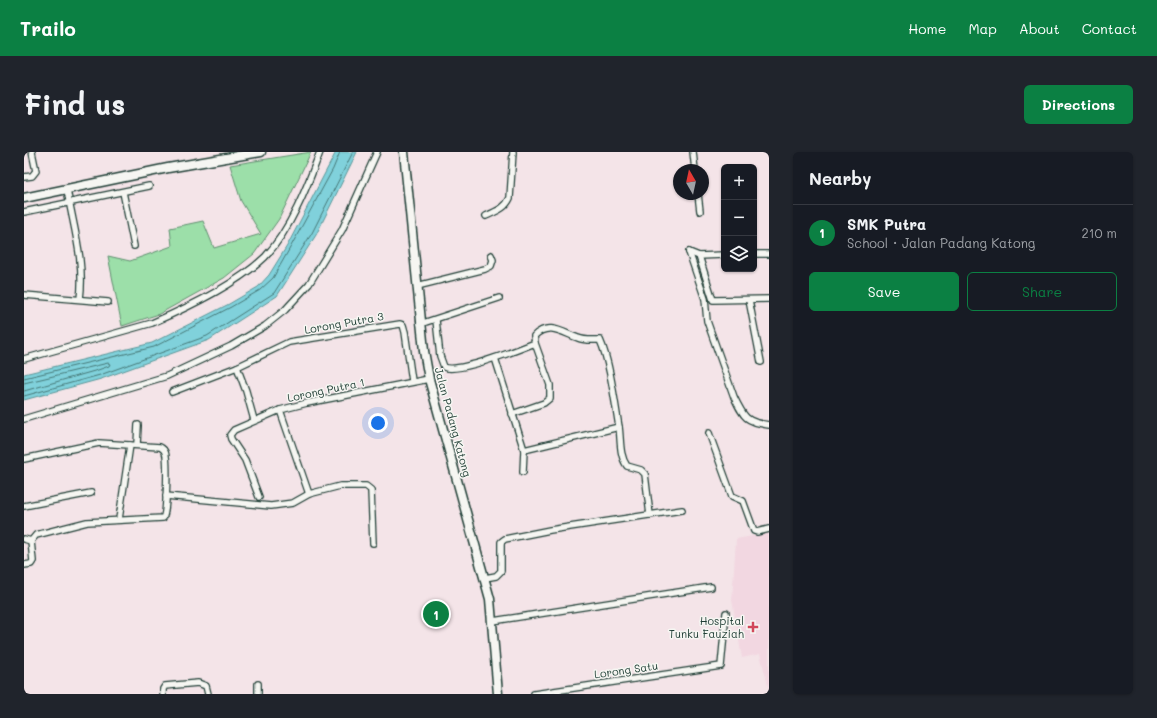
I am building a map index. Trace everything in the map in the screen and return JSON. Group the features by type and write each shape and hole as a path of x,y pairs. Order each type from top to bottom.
{"street":[{"path":"24,178 32,176 36,171 32,152"},
{"path":"24,198 261,152"},
{"path":"24,359 152,322 171,315 236,279 265,256 276,242 294,212 320,152"},
{"path":"24,418 167,376 236,344 264,326 285,310 309,284 342,230 377,152"},
{"name":"Jalan Padang Katong","path":"404,152 418,286 420,324 429,379 485,578 493,621 498,694"},
{"path":"486,216 502,209 510,198 512,152"},
{"path":"693,152 694,164"},
{"path":"24,212 149,186"},
{"path":"67,189 82,269 80,299"},
{"path":"123,192 134,246"},
{"path":"699,200 700,211"},
{"path":"721,255 699,256 689,252 705,299 707,321 734,397 740,408 752,423 769,424"},
{"path":"418,286 485,269 491,266 493,260 491,254"},
{"path":"757,254 769,254 769,257"},
{"path":"699,256 713,300 769,299"},
{"path":"24,295 108,302"},
{"path":"420,324 436,320 499,298"},
{"path":"749,300 761,362"},
{"path":"436,320 440,356 444,367 450,369 495,358 535,343"},
{"name":"Lorong Putra 3","path":"172,392 237,367 289,342 400,324 403,325 406,332 412,381"},
{"path":"512,414 544,403 550,398 550,385 535,343 534,336 538,332 550,329 563,330 583,340 600,340 607,365 619,427 622,455 625,464 630,468 641,470 645,474 650,515"},
{"path":"495,358 524,450 523,472"},
{"path":"237,367 246,391 254,420"},
{"name":"Lorong Putra 1","path":"259,497 245,460 231,438 231,433 254,420 280,410 412,381 429,379"},
{"path":"280,410 309,494"},
{"path":"137,445 138,425"},
{"path":"524,450 619,427"},
{"path":"709,433 732,496 744,501 754,530 757,532 769,529"},
{"path":"24,459 99,443 160,448 165,451 166,496 165,515 163,518 119,519 87,522 40,533 36,535 31,544 33,561 31,564 24,565"},
{"path":"119,519 130,445"},
{"path":"166,496 270,506 293,503 309,494 340,486 369,487 371,490 373,543"},
{"path":"24,506 91,493"},
{"path":"485,578 496,576 501,571 501,542 505,539 682,510"},
{"path":"24,539 31,544"},
{"path":"493,621 711,587"},
{"name":"Lorong Satu","path":"534,694 722,666 726,613"},
{"path":"163,694 163,689 166,686 198,683 206,686 208,694"},
{"path":"258,684 258,694"}],"shaded area":[{"name":"Hospital Tunku Fauziah","path":"769,533 769,690 760,654 742,658 732,600 736,539"}],"green space":[{"path":"311,152 279,219 254,254 224,278 159,314 122,326 108,256 130,261 172,246 170,228 203,221 214,248 261,234 241,201 230,165"}],"water":[{"path":"336,152 357,152 316,235 277,296 209,340 101,379 24,400 24,374 152,343 229,304 258,287 269,275 287,246"}],"place":[{"name":"SMK Putra","path":"436,614"},
{"name":"Hospital Tunku Fauziah","path":"753,627"}]}
